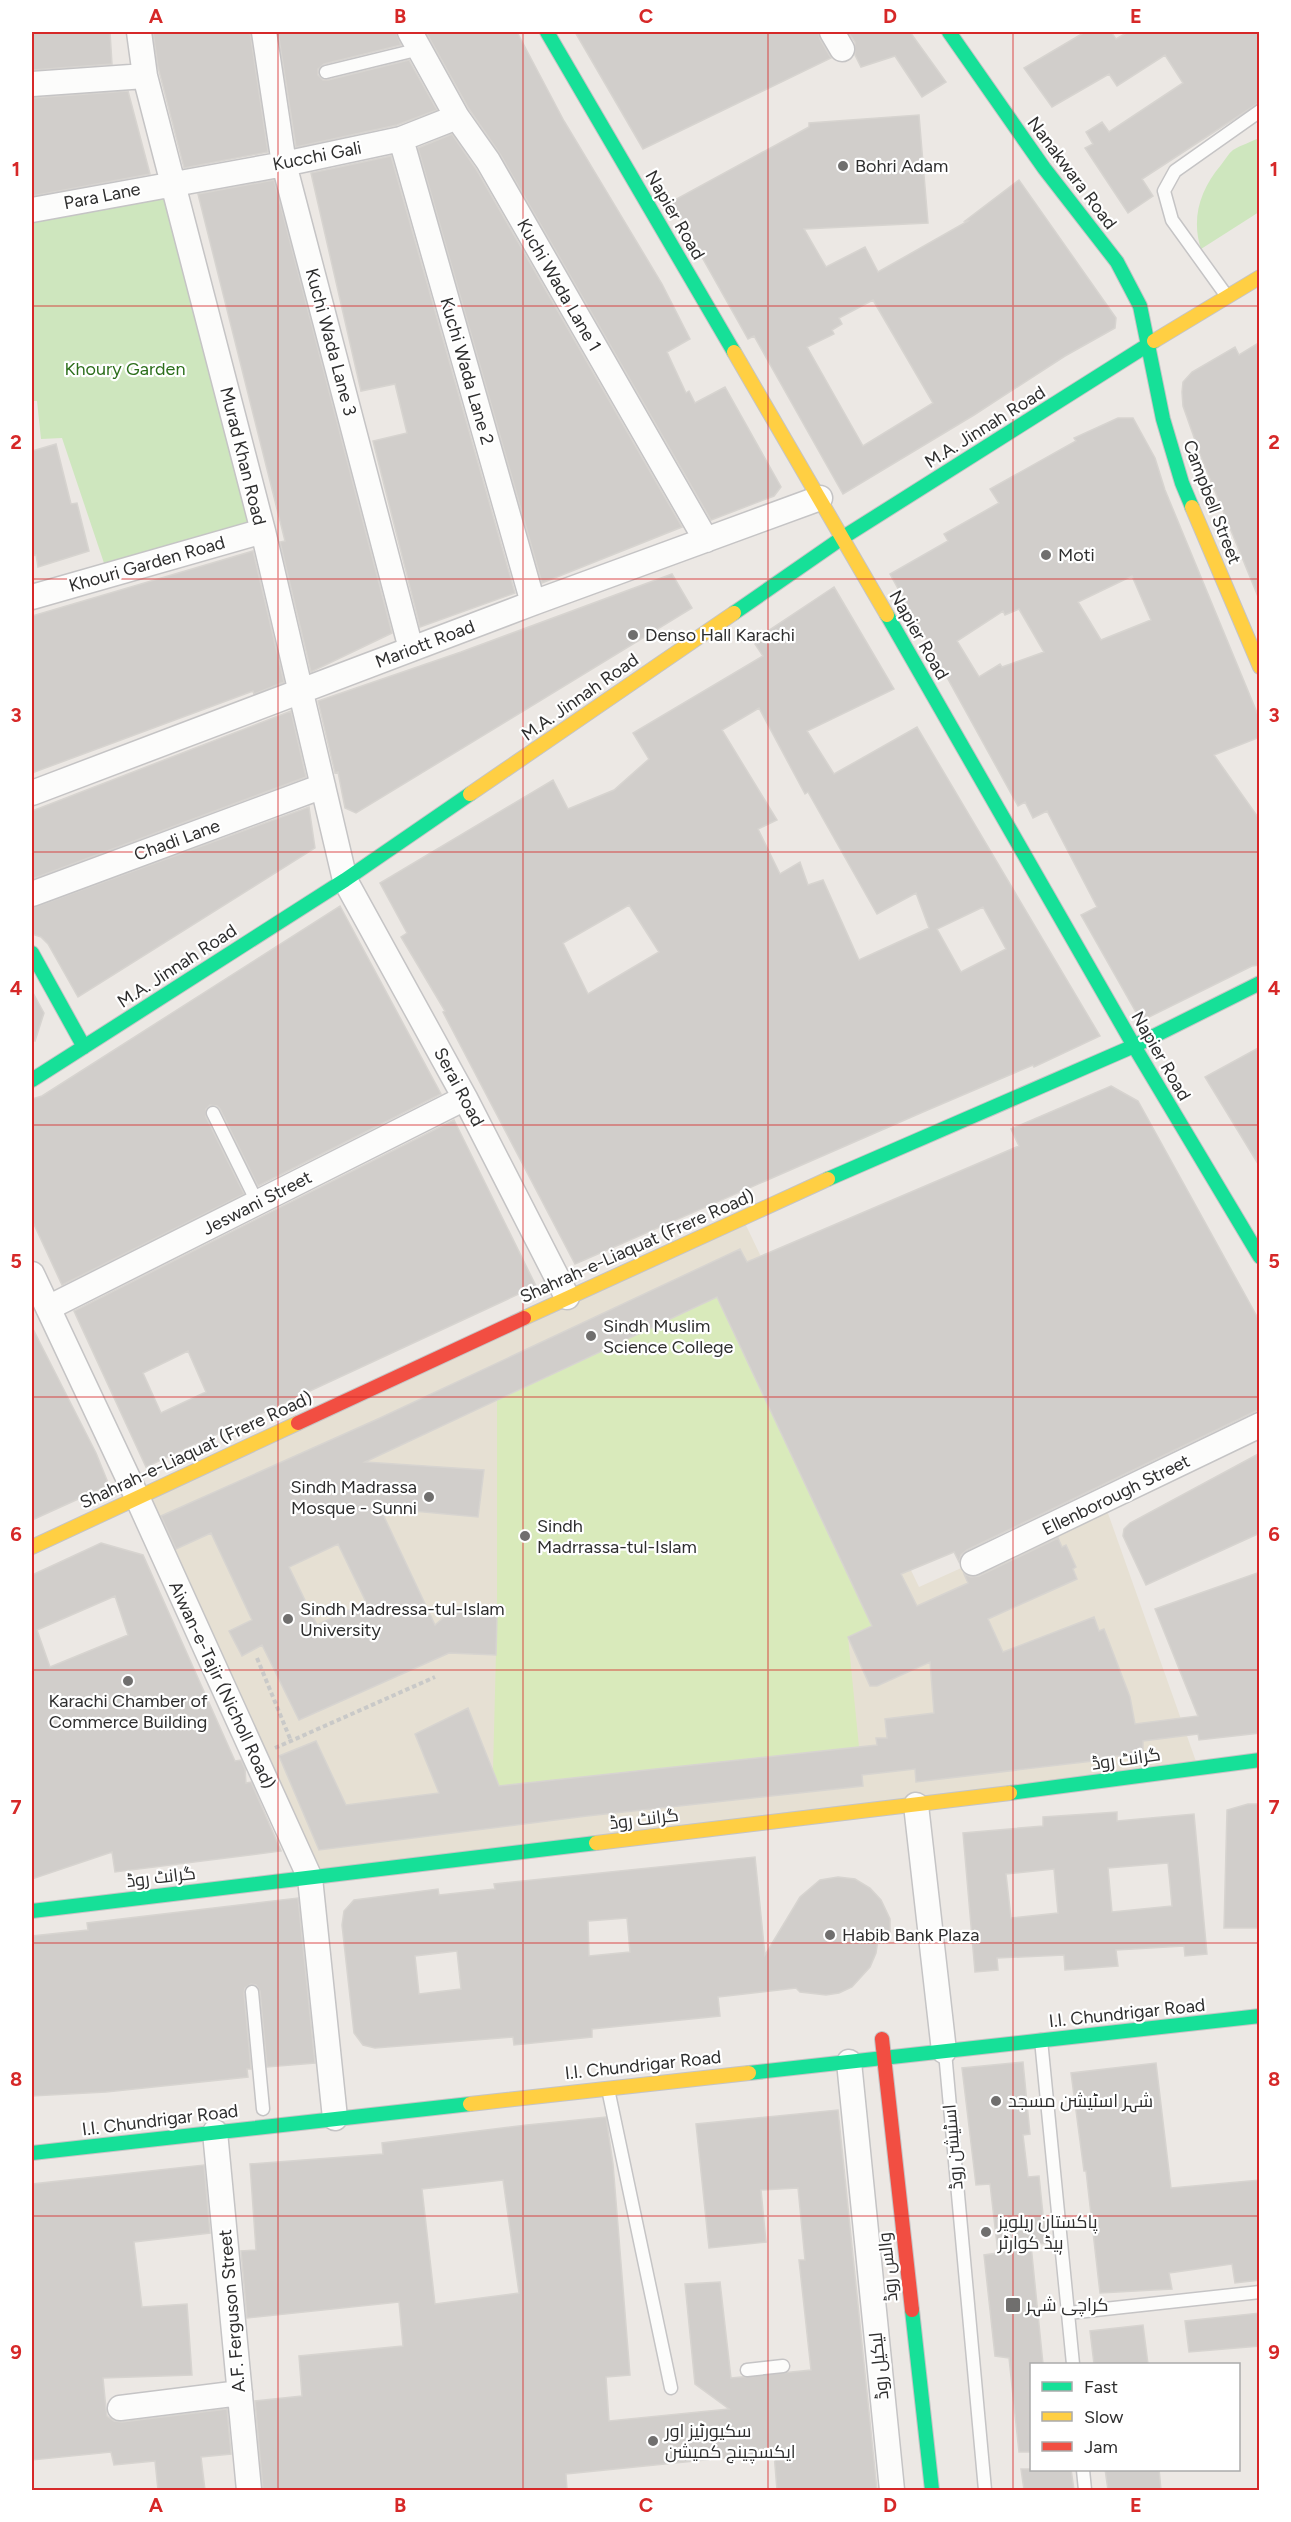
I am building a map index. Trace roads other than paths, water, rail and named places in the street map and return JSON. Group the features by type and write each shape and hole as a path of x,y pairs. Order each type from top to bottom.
{"main road":[{"name":"Napier Road","path":"546,32 820,498 1134,1047 1260,1257"},
{"name":"Nanakwara Road","path":"949,32 1044,168 1117,262 1140,306 1149,344"},
{"name":"M.A. Jinnah Road","path":"32,1080 345,880 842,538 1149,344 1260,277"},
{"name":"Campbell Street","path":"1149,344 1162,419 1182,483 1260,667"},
{"path":"32,953 84,1047"},
{"name":"Shahrah-e-Liaquat (Frere Road)","path":"32,1547 742,1217 1134,1047 1260,983"},
{"name":"گرانٹ روڈ","path":"32,1911 916,1805 1260,1760"},
{"name":"I.I. Chundrigar Road","path":"32,2152 215,2132 333,2106 607,2088 849,2062 884,2057 943,2037 1041,2040 1260,2016"},
{"name":"والس روڈ","path":"882,2039 932,2490"}],"street":[{"name":"Murad Khan Road","path":"139,32 145,76 263,531 345,880"},
{"name":"Kuchi Wada Lane 3","path":"264,32 284,164 411,649"},
{"name":"Kuchi Wada Lane 1","path":"415,40 457,117 488,161 706,540"},
{"path":"32,84 145,76"},
{"name":"Kucchi Gali","path":"172,183 284,164 401,139 457,117"},
{"name":"Kuchi Wada Lane 2","path":"401,139 533,603"},
{"name":"Para Lane","path":"32,210 172,183"},
{"name":"Mariott Road","path":"32,793 533,603 820,498"},
{"name":"Khouri Garden Road","path":"32,597 263,531"},
{"name":"Chadi Lane","path":"32,894 323,786"},
{"name":"Serai Road","path":"345,880 465,1098 567,1297"},
{"name":"Jeswani Street","path":"48,1308 465,1098"},
{"name":"Aiwan-e-Tajir (Nicholl Road)","path":"32,1274 137,1497 310,1878 333,2106"},
{"name":"Ellenborough Street","path":"973,1563 1260,1425"},
{"name":"اسٹیشن روڈ","path":"916,1805 943,2037"},
{"name":"لیکیل روڈ","path":"849,2062 892,2490"},
{"name":"A.F. Ferguson Street","path":"215,2132 249,2490"},
{"path":"120,2408 240,2392"}],"lane":[{"path":"326,72 415,40"},
{"path":"1227,296 1172,220 1164,191 1175,171 1260,111"},
{"path":"213,1113 257,1202"},
{"path":"252,1992 263,2109"},
{"name":"اسٹیشن روڈ","path":"943,2037 985,2490"},
{"path":"1041,2040 1073,2363"},
{"path":"607,2088 670,2388"},
{"path":"1068,2313 1260,2292"},
{"path":"747,2370 783,2366"},
{"path":"1083,2471 1085,2490"}],"place":[{"name":"Bohri Adam","path":"843,166"},
{"name":"Moti","path":"1046,555"},
{"name":"Denso Hall Karachi","path":"633,635"},
{"name":"Sindh Muslim Science College","path":"591,1336"},
{"name":"Sindh Madrassa Mosque - Sunni","path":"429,1497"},
{"name":"Sindh Madrrassa-tul-Islam","path":"525,1536"},
{"name":"Sindh Madressa-tul-Islam University","path":"288,1619"},
{"name":"Karachi Chamber of Commerce Building","path":"128,1681"},
{"name":"Habib Bank Plaza","path":"830,1935"},
{"name":"شہر اسٹیشن مسجد","path":"996,2101"},
{"name":"پاکستان ریلویز ہیڈ کوارٹر","path":"986,2232"},
{"name":"کراچی شہر","path":"1013,2305"},
{"name":"سکیورٹیز اور ایکسچینج کمیشن","path":"653,2441"}],"park label":[{"name":"Khoury Garden","path":"125,369"}]}
